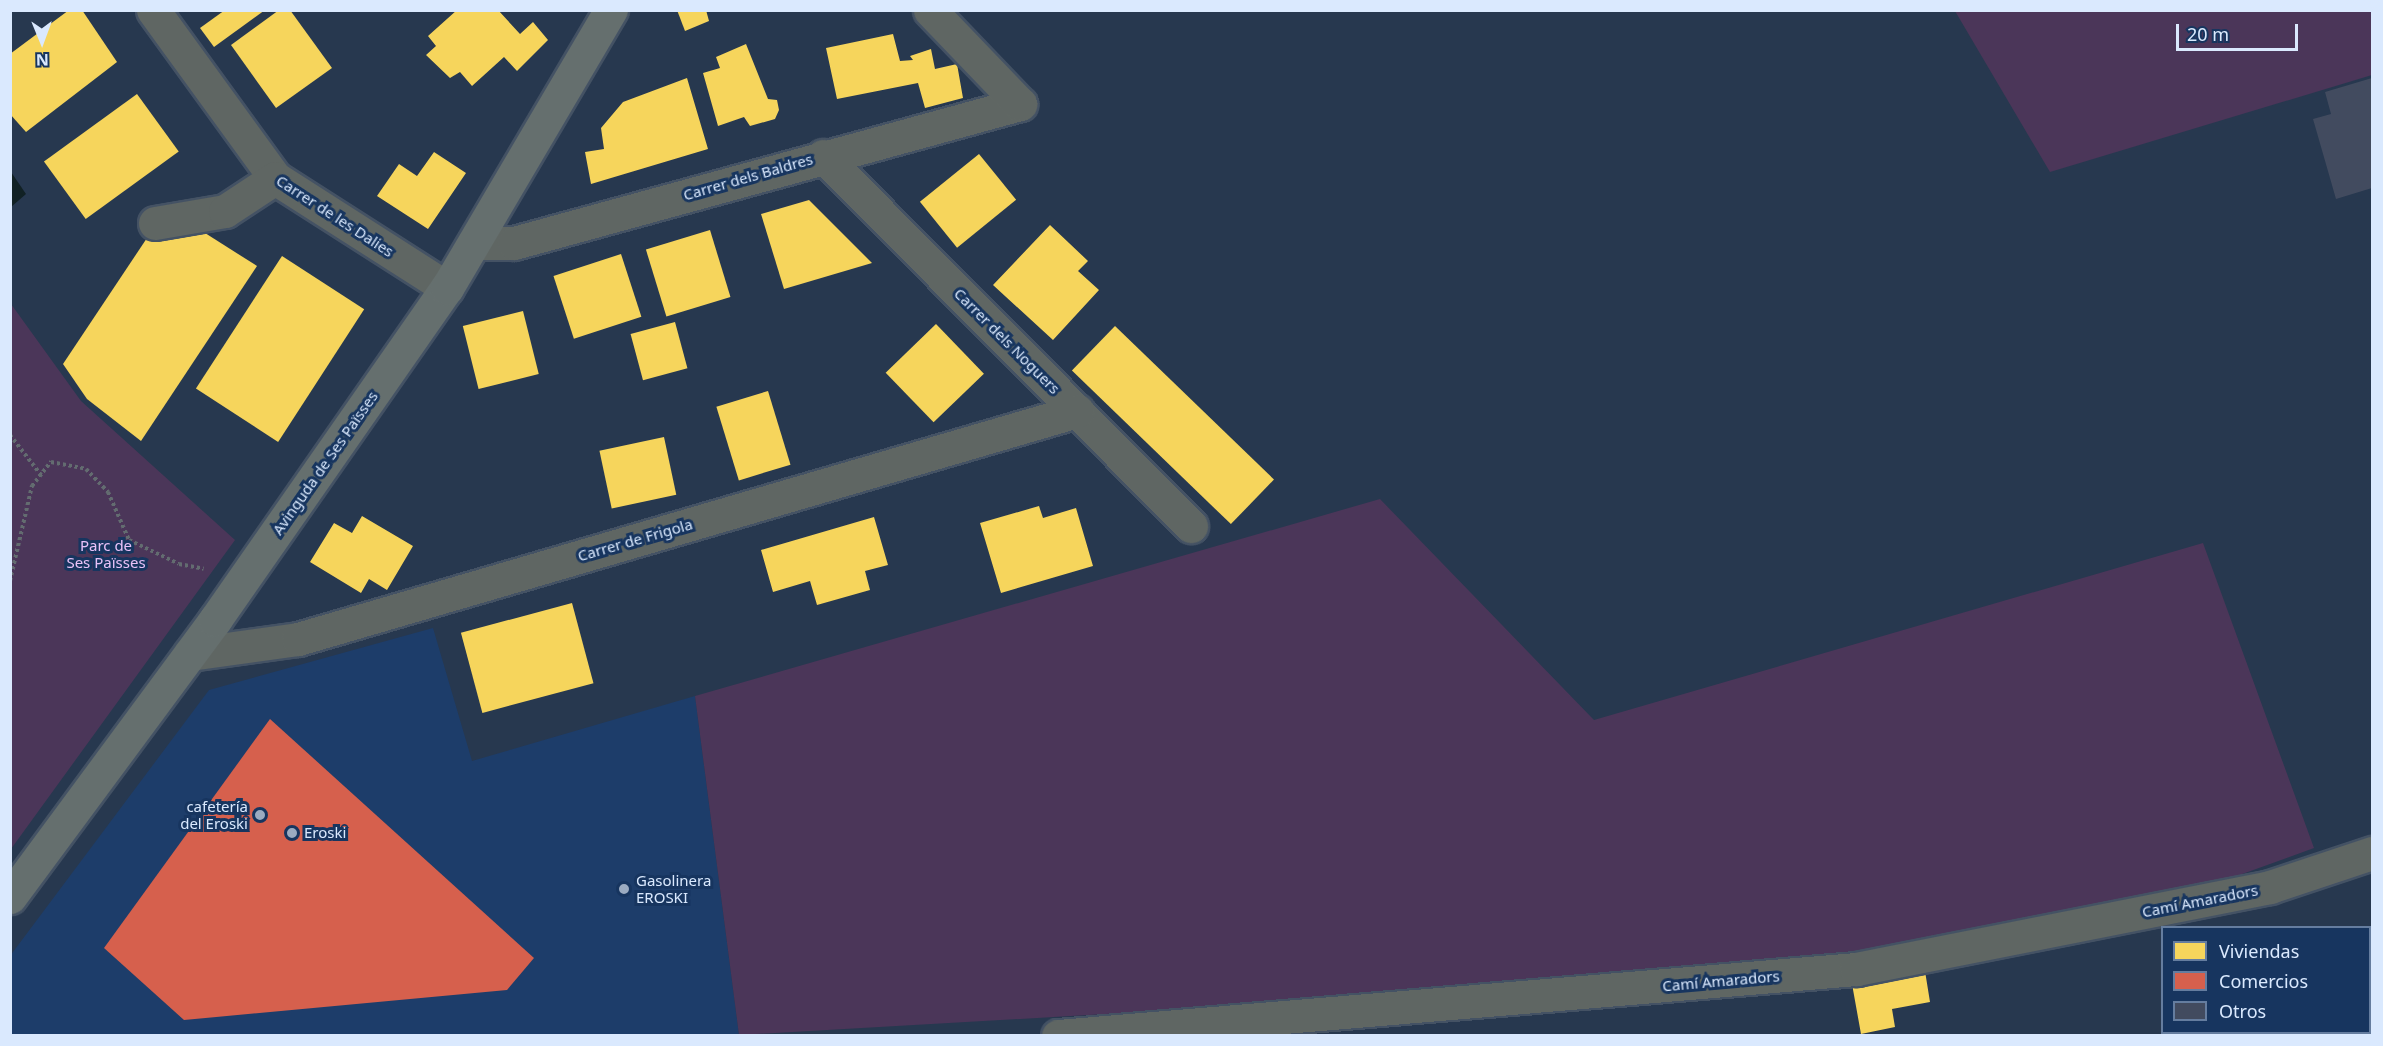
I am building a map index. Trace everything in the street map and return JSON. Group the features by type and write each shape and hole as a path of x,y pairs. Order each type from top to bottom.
{"main road":[{"name":"Avinguda de Ses Païsses","path":"10,897 246,577 447,288 611,10"}],"street":[{"name":"Carrer de les Dalies","path":"153,10 275,178 447,288"},
{"name":"Carrer dels Baldres","path":"474,243 514,243 823,156 1020,104 930,10"},
{"name":"Carrer dels Noguers","path":"823,156 1191,526"},
{"path":"155,223 225,211 275,178"},
{"name":"Carrer de Frigola","path":"190,654 298,639 1077,411"},
{"name":"Camí Amaradors","path":"1058,1035 1856,969 2270,887 2373,853"}],"path":[{"path":"10,435 41,475"},
{"path":"10,581 32,486 51,462 86,469 108,492 129,540 178,564 246,577"}],"shaded area":[{"path":"11,172 26,194 10,207"},
{"path":"433,628 472,761 695,696 739,1035 11,1035 10,956 209,690"}],"green space":[{"path":"1955,11 2372,11 2372,75 2050,172"},
{"name":"Parc de Ses Païsses","path":"11,304 81,401 235,540 11,849"},
{"path":"1380,499 1594,720 2203,543 2314,848 2198,890 1826,957 1263,1005 739,1035 695,696"}],"building: Viviendas":[{"path":"69,10 82,10 117,62 26,132 10,114 10,54"},
{"path":"225,10 265,10 214,47 200,28"},
{"path":"279,10 290,10 332,68 276,108 231,45"},
{"path":"457,10 498,10 520,34 533,22 548,40 517,71 504,57 472,86 460,72 450,78 426,55 436,46 428,36"},
{"path":"677,10 706,10 709,21 685,31"},
{"path":"893,34 900,61 913,60 910,56 931,49 935,69 957,64 963,98 925,108 918,83 837,99 826,48"},
{"path":"746,44 768,99 777,100 779,110 775,119 750,126 744,117 718,126 703,73 720,68 716,57"},
{"path":"687,78 708,149 591,184 585,152 604,149 601,128 623,102"},
{"path":"137,94 179,151 86,219 44,162"},
{"path":"434,152 466,173 428,229 377,196 399,164 417,176"},
{"path":"979,154 1016,200 957,248 920,202"},
{"path":"809,200 872,263 784,289 761,214"},
{"path":"1050,225 1088,261 1078,271 1099,290 1053,340 993,285"},
{"path":"194,226 257,266 141,441 87,399 63,364 147,238"},
{"path":"710,230 730,297 666,317 646,250"},
{"path":"621,254 641,317 574,339 553,276"},
{"path":"282,256 364,309 278,442 196,389"},
{"path":"523,311 539,374 479,389 463,326"},
{"path":"675,322 687,368 643,380 631,334"},
{"path":"936,324 984,374 934,422 886,373"},
{"path":"1115,326 1274,480 1231,524 1072,371"},
{"path":"768,391 791,465 739,480 716,407"},
{"path":"664,437 676,495 612,508 599,451"},
{"path":"1039,506 1043,518 1076,508 1093,566 1001,593 980,523"},
{"path":"362,516 413,546 387,590 369,579 361,593 310,562 334,523 352,533"},
{"path":"874,517 888,565 865,571 870,590 817,605 810,581 773,592 761,550"},
{"path":"572,603 593,683 482,713 461,633"},
{"path":"1925,971 1930,1002 1892,1009 1895,1027 1861,1034 1852,984"}],"building: Comercios":[{"name":"Eroski","path":"270,719 534,958 507,990 184,1020 104,948"}],"building: Otros":[{"path":"2372,78 2372,188 2336,199 2313,119 2331,114 2325,92"}],"place":[{"name":"cafetería del Eroski","path":"260,815"},
{"name":"Eroski","path":"292,833"},
{"name":"Gasolinera EROSKI","path":"624,889"}]}
